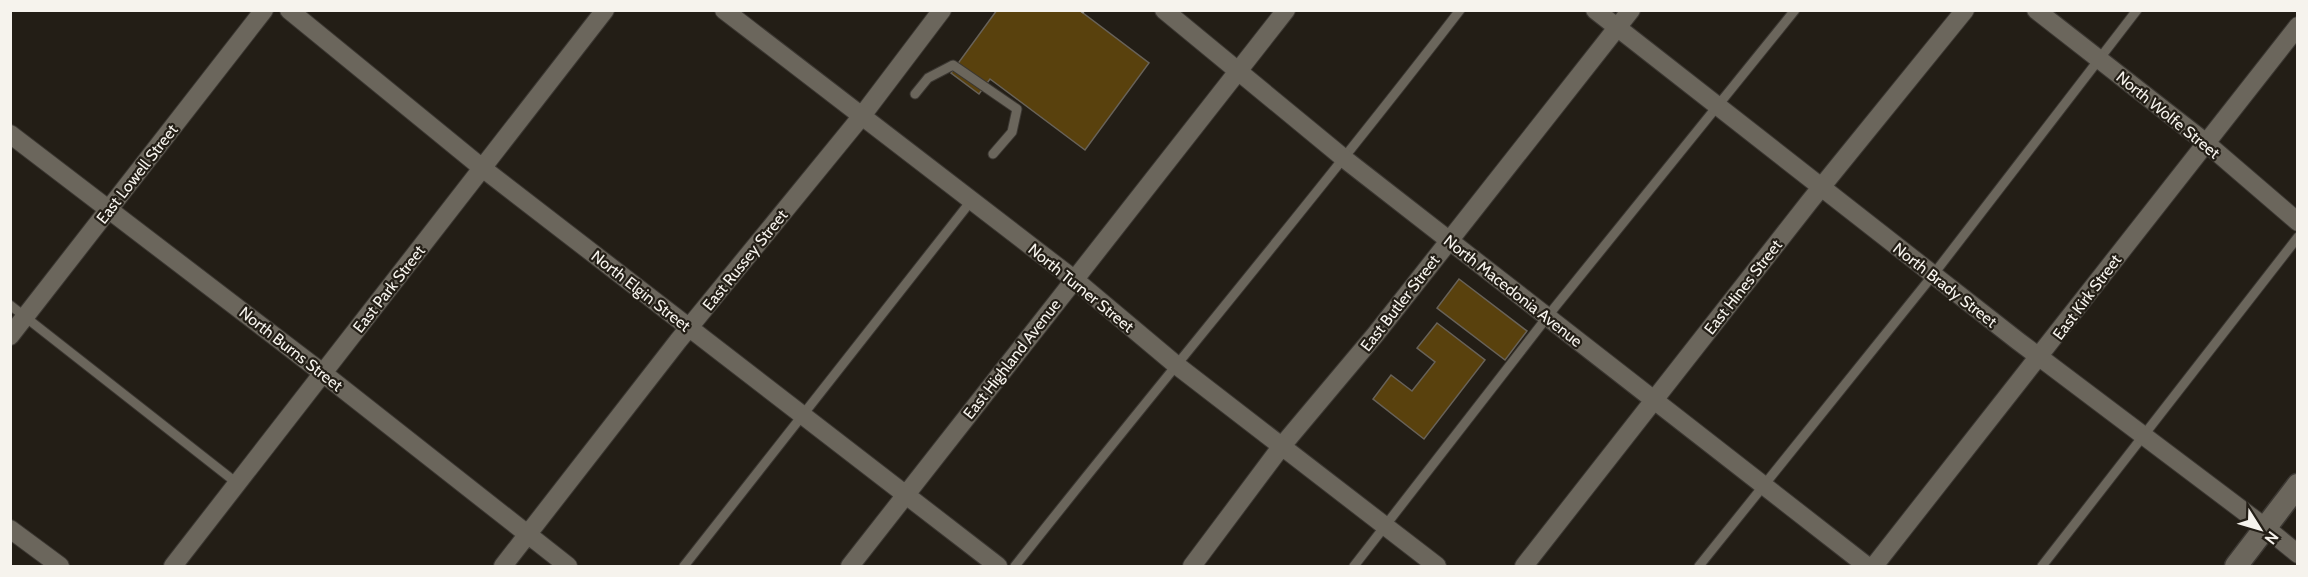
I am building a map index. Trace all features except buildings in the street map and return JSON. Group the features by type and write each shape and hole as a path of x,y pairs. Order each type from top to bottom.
{"street":[{"name":"East Lowell Street","path":"10,336 264,10"},
{"name":"North Elgin Street","path":"289,10 481,167 998,567"},
{"name":"East Park Street","path":"173,567 605,10"},
{"name":"North Turner Street","path":"724,10 1075,280 1175,364 1437,567"},
{"name":"North Macedonia Avenue","path":"1164,10 1346,159 1867,567"},
{"name":"East Highland Avenue","path":"850,567 1286,10"},
{"name":"North Brady Street","path":"1595,10 1933,275 2298,554"},
{"name":"East Butler Street","path":"1192,567 1281,447 1376,335 1631,10"},
{"name":"East Hines Street","path":"1524,567 1653,401 1965,10"},
{"name":"North Wolfe Street","path":"2036,10 2205,142 2298,222"},
{"name":"East Russey Street","path":"503,567 690,329 861,117 941,11"},
{"name":"East Kirk Street","path":"1874,567 2298,26"},
{"name":"North Burns Street","path":"10,134 324,374 568,567"},
{"path":"2236,567 2298,485"},
{"path":"10,530 60,567"}],"lane":[{"path":"1015,567 1175,364 1346,159 1460,10"},
{"path":"1354,567 1547,318 1795,10"},
{"path":"1699,567 1933,275 2137,10"},
{"path":"915,94 928,78 953,65 1003,98 1017,109 1012,132 993,154"},
{"path":"684,567 970,201"},
{"path":"2042,567 2298,237"},
{"path":"10,305 238,484"}]}
